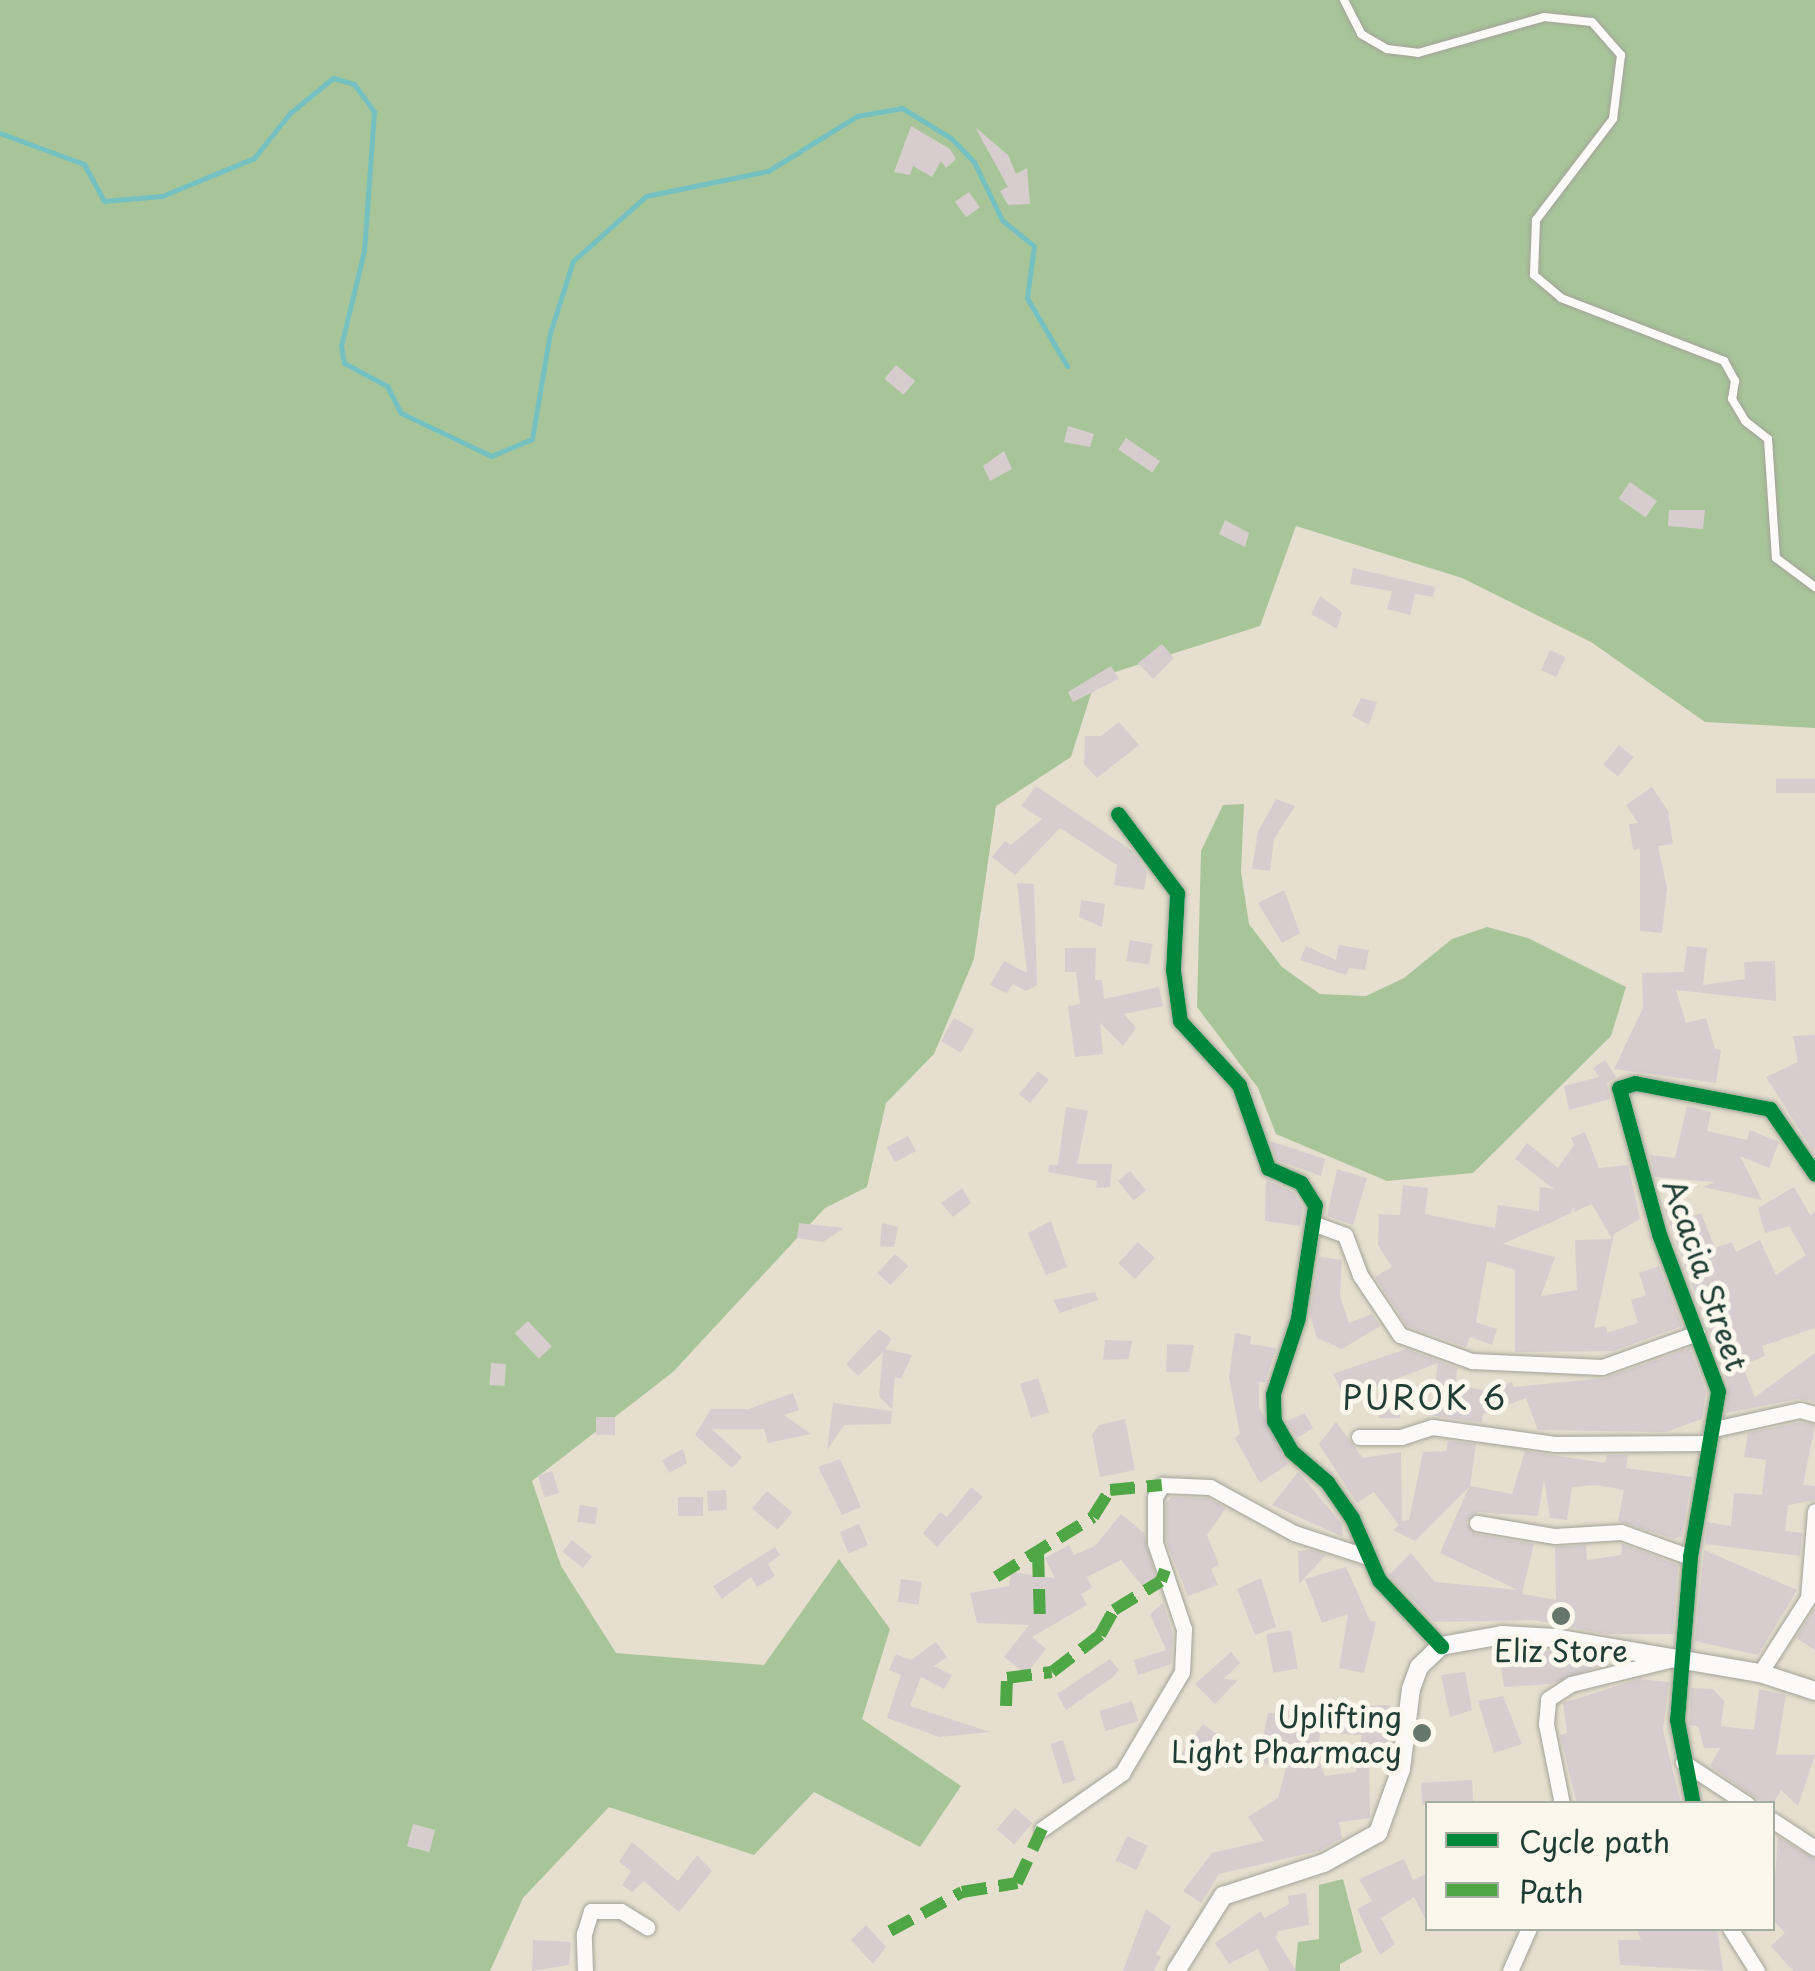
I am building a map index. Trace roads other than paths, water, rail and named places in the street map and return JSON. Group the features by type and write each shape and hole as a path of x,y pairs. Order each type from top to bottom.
{"street":[{"path":"1118,814 1177,892 1173,970 1180,1020 1239,1085 1265,1162 1311,1194 1315,1224 1298,1318 1270,1408 1291,1451 1326,1482 1352,1518 1365,1556 1379,1580 1441,1646"},
{"name":"Acacia Street","path":"1692,1801 1677,1720 1677,1660 1718,1391 1660,1234 1619,1088 1635,1083 1770,1108 1815,1174"},
{"path":"1315,1224 1345,1235 1360,1274 1400,1335 1472,1361 1602,1367 1696,1333"},
{"path":"1359,1437 1401,1436 1432,1428 1554,1444 1710,1436 1800,1410 1815,1414"},
{"path":"1042,1830 1122,1773 1182,1672 1184,1630 1155,1543 1155,1497 1162,1484 1210,1487 1294,1534 1365,1556"},
{"path":"1760,1673 1808,1598 1815,1511"},
{"path":"1477,1523 1555,1536 1621,1532 1690,1557"},
{"path":"1176,1971 1222,1896 1324,1864 1378,1833 1401,1769 1412,1689 1419,1667 1441,1646 1502,1635 1555,1638 1760,1673 1815,1691"},
{"path":"1561,1801 1546,1724 1548,1699 1571,1684 1677,1660"},
{"path":"1683,1762 1742,1801"},
{"path":"1775,1822 1815,1848"},
{"path":"586,1971 584,1934 591,1911 620,1911 648,1928"},
{"path":"1510,1971 1528,1931"},
{"path":"1732,1931 1757,1971"}],"lane":[{"path":"1344,0 1361,34 1387,49 1418,52 1544,18 1592,22 1622,55 1613,119 1536,220 1534,275 1561,298 1724,361 1735,381 1732,399 1745,421 1768,440 1776,558 1815,588"}],"waterway":[{"path":"0,133 84,164 104,201 162,196 254,158 290,113 333,78 354,84 374,112 364,251 341,346 344,363 387,386 401,413 491,456 532,439 550,333 573,261 646,196 768,171 857,116 902,108 951,138 974,162 1002,220 1034,246 1027,298 1067,366"}],"place":[{"name":"Eliz Store","path":"1561,1616"},
{"name":"Uplifting Light Pharmacy","path":"1422,1733"}],"district":[{"name":"PUROK 6","path":"1425,1397"}]}
